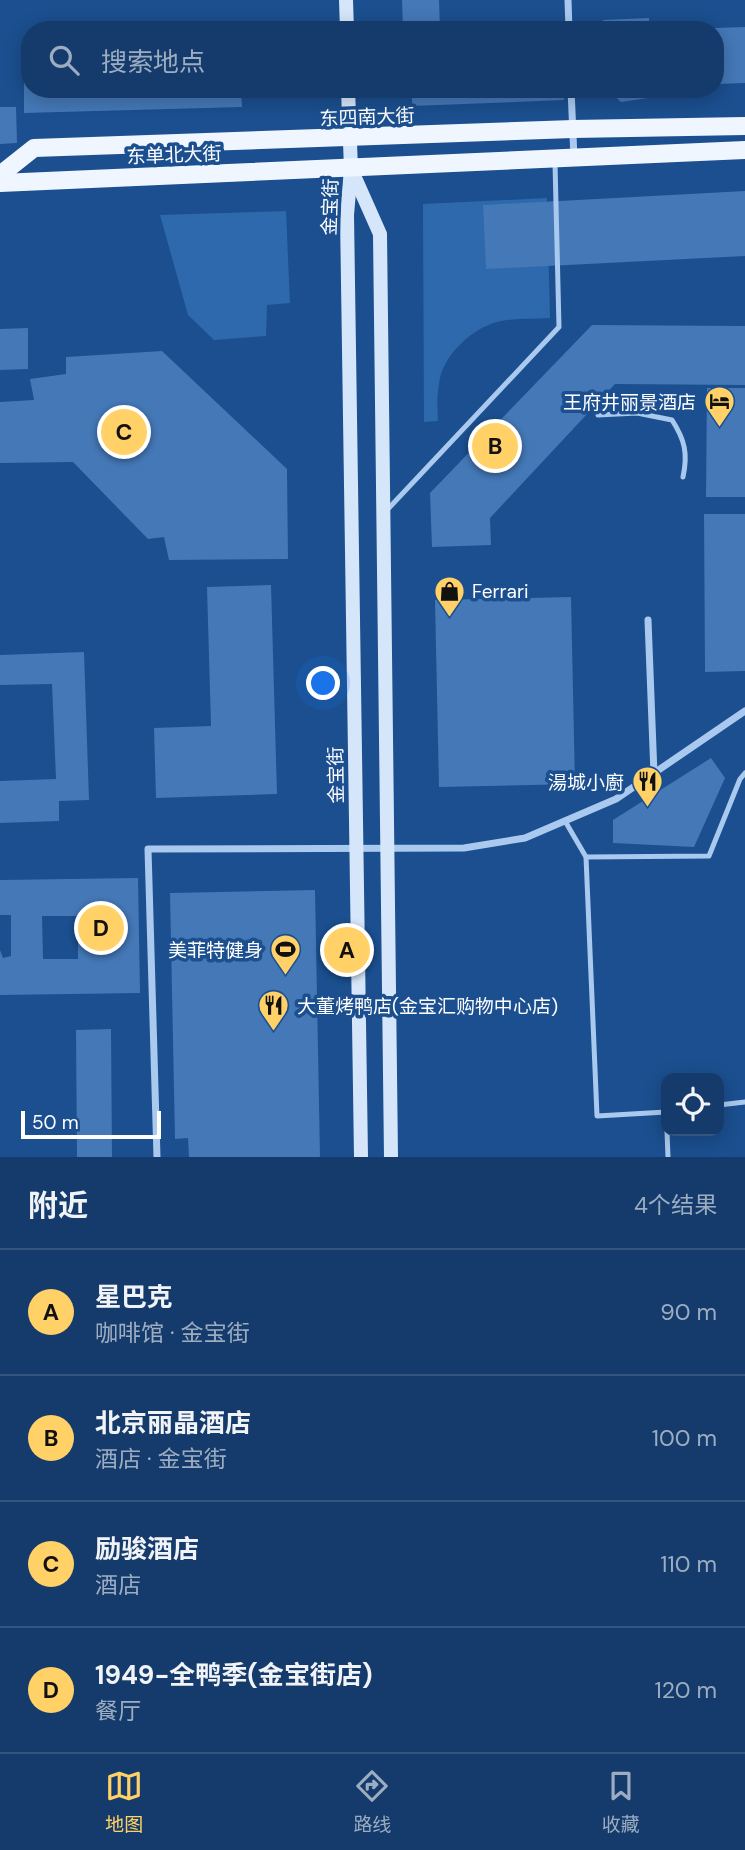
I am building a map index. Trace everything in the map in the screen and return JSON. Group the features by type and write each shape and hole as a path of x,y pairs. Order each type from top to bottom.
{"main road":[{"path":"346,0 347,21"},
{"path":"348,98 351,169 745,150"},
{"name":"东四南大街","path":"0,175 34,148 573,129 745,126"},
{"name":"东单北大街","path":"0,183 351,169"},
{"name":"金宝街","path":"351,169 380,234 391,1157"},
{"name":"金宝街","path":"351,169 347,215 362,1157"}],"street":[{"path":"568,0 569,21"},
{"path":"571,98 574,159"},
{"path":"648,620 654,774"},
{"path":"158,1157 148,849 464,848 525,838 616,799 745,711"}],"lane":[{"path":"383,514 559,327 555,159"},
{"path":"598,415 637,413 673,420 683,437 686,464 683,477"},
{"path":"586,857 709,856 740,779 745,774"},
{"path":"565,821 586,857 597,1116 661,1112"},
{"path":"724,1104 745,1102"},
{"path":"667,1136 668,1157"}],"shaded area":[{"path":"547,198 550,318 501,321 472,334 455,350 443,368 438,421 424,422 423,204"},
{"path":"286,211 290,303 267,305 266,336 214,340 188,315 160,215"}],"building":[{"path":"402,0 439,0 440,21 403,21"},
{"path":"649,18 649,21 603,20"},
{"path":"745,27 745,83 724,84 724,28"},
{"path":"24,98 242,98 242,107 24,113"},
{"path":"412,98 564,100 412,106"},
{"path":"617,98 648,98 621,102"},
{"path":"0,107 16,107 17,143 0,144"},
{"path":"745,191 745,256 486,269 483,205"},
{"path":"592,325 745,326 745,385 615,384 490,518 491,545 432,547 430,493"},
{"path":"28,328 28,369 0,370 0,329"},
{"path":"162,351 287,469 288,559 169,560 164,537 148,539 73,462 0,463 0,402 34,400 30,379 66,374 66,357"},
{"path":"707,388 745,388 745,497 706,497"},
{"path":"704,514 745,514 745,671 705,672"},
{"path":"271,585 277,794 156,798 154,728 211,726 207,587"},
{"path":"571,597 575,784 439,787 435,600"},
{"path":"84,652 89,800 59,801 59,821 0,823 0,781 56,779 52,684 0,685 0,655"},
{"path":"711,758 725,778 694,847 613,843 613,820"},
{"path":"138,878 140,993 0,995 0,950 3,958 11,956 11,915 0,915 0,880","holes":["42,916 78,916 78,959 43,959"]},
{"path":"315,890 320,1157 189,1157 188,1138 175,1139 170,893"},
{"path":"111,1029 112,1157 77,1157 76,1030"}],"place":[{"name":"王府井丽景酒店","path":"719,429"},
{"name":"励骏酒店","path":"124,432"},
{"name":"北京丽晶酒店","path":"495,446"},
{"name":"Ferrari","path":"449,618"},
{"name":"湯城小廚","path":"647,809"},
{"name":"1949-全鸭季(金宝街店)","path":"101,928"},
{"name":"星巴克","path":"347,950"},
{"name":"美菲特健身","path":"286,977"},
{"name":"大董烤鸭店(金宝汇购物中心店)","path":"274,1033"}]}
